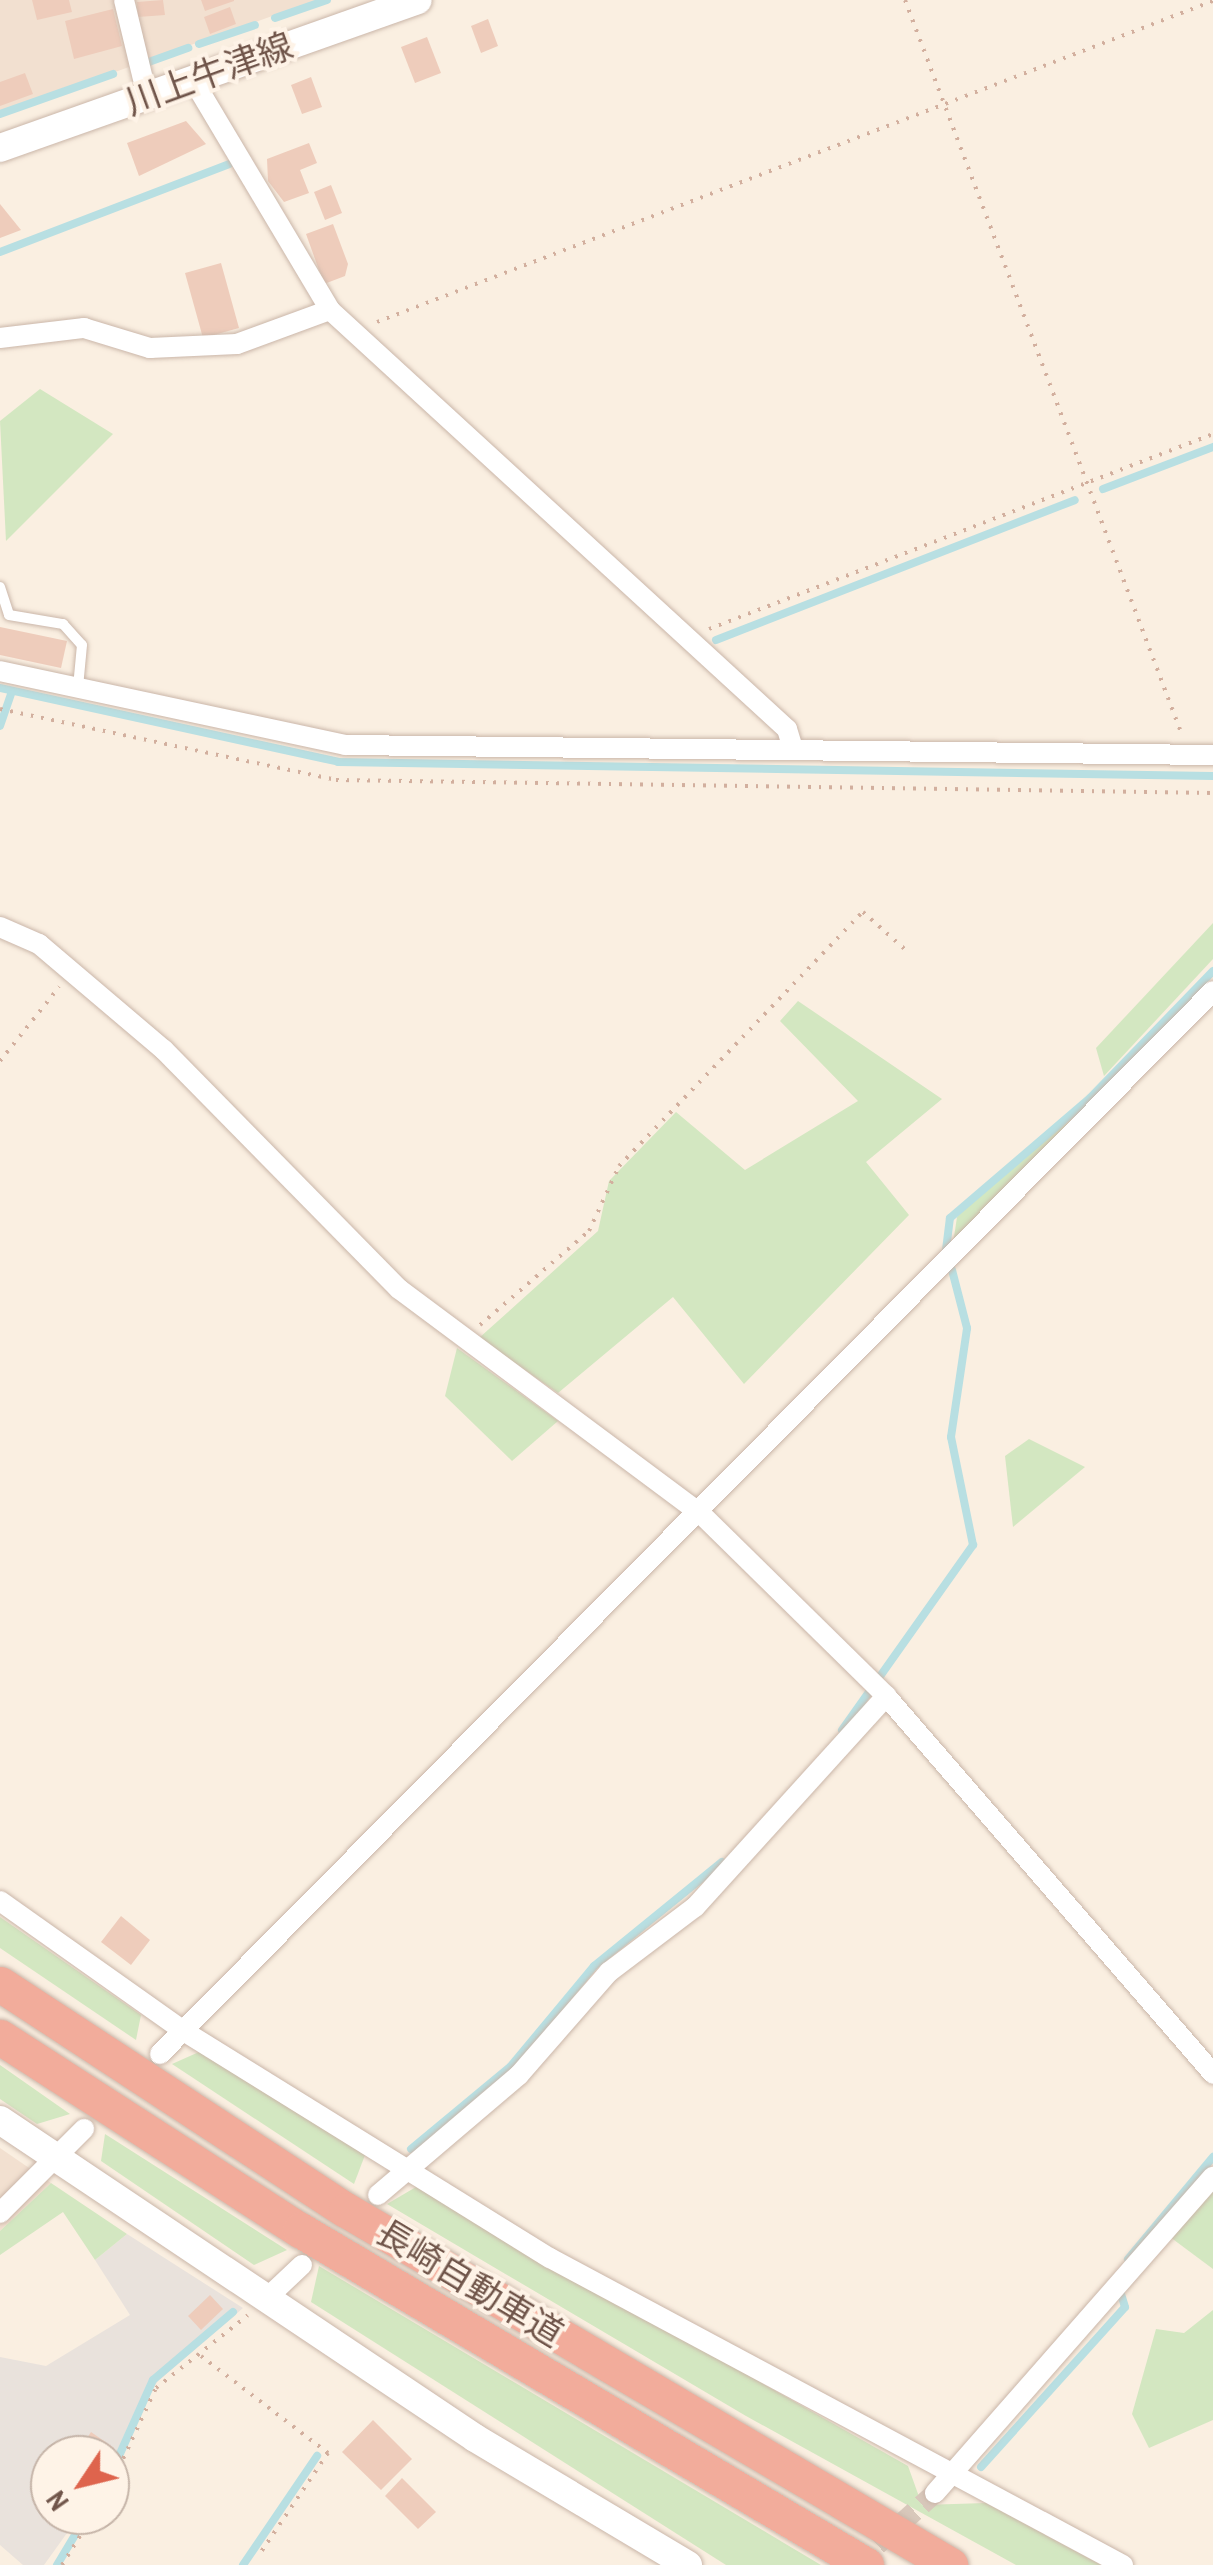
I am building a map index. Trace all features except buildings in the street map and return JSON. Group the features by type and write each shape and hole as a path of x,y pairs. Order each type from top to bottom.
{"highway":[{"name":"長崎自動車道","path":"0,1984 346,2210 950,2565"},
{"name":"長崎自動車道","path":"0,2037 300,2230 866,2565"}],"street":[{"path":"124,0 147,96"},
{"name":"川上牛津線","path":"0,148 418,0"},
{"path":"193,80 330,310 788,729 794,749"},
{"path":"0,338 84,328 150,348 237,344 330,310"},
{"path":"0,672 345,744 1213,755"},
{"path":"0,927 72,971 164,1050 358,1250 465,1338 700,1513 886,1696 1213,2074"},
{"path":"160,2054 1213,991"},
{"path":"378,2195 520,2075 609,1972 696,1907 886,1696"},
{"path":"0,1901 182,2030 550,2258 1123,2565"},
{"path":"0,2120 267,2298 688,2565"},
{"path":"0,2214 84,2130"},
{"path":"936,2493 956,2476 1114,2298 1213,2177"},
{"path":"267,2298 302,2265"}],"lane":[{"path":"0,587 9,614 63,624 82,645 78,688"}],"path":[{"path":"906,0 1190,755"},
{"path":"353,331 1213,1"},
{"path":"688,637 1213,434"},
{"path":"0,709 336,780 1213,793"},
{"path":"465,1338 590,1232 619,1166 863,912 907,951"},
{"path":"0,1062 72,971"},
{"path":"130,2444 156,2388 201,2356 267,2298"},
{"path":"201,2356 328,2453 259,2555"},
{"path":"62,2565 81,2535"}],"shaded area":[{"path":"0,0 317,0 0,113"},
{"path":"0,2148 51,2183 0,2231"},
{"path":"127,2234 243,2308 157,2382 127,2435 30,2435 30,2535 66,2535 44,2565 23,2565 0,2545 0,2357 46,2366 130,2315 95,2260"}],"green space":[{"path":"40,389 113,434 6,541 0,421"},
{"path":"1213,923 1213,959 1104,1076 1096,1048"},
{"path":"798,1001 942,1099 866,1162 909,1215 744,1384 673,1297 558,1393 479,1338 598,1231 609,1181 676,1112 745,1170 858,1101 780,1021"},
{"path":"1082,1112 953,1244 957,1217 997,1175"},
{"path":"457,1348 558,1421 512,1461 445,1396"},
{"path":"1029,1439 1085,1467 1013,1527 1005,1456"},
{"path":"0,1917 141,2015 136,2040 0,1948"},
{"path":"199,2052 365,2155 354,2184 172,2064"},
{"path":"0,2065 70,2114 37,2124 0,2099"},
{"path":"105,2134 287,2250 254,2265 101,2161"},
{"path":"51,2183 127,2234 95,2260 63,2212 0,2255 0,2231"},
{"path":"416,2187 908,2466 922,2505 986,2503 1101,2565 1016,2565 746,2416 387,2204"},
{"path":"1213,2188 1213,2269 1170,2237"},
{"path":"319,2266 821,2565 726,2565 311,2302"},
{"path":"1213,2310 1213,2420 1149,2448 1132,2414 1156,2329 1184,2333"}],"waterway":[{"path":"275,18 327,0"},
{"path":"199,44 255,25"},
{"path":"146,63 188,48"},
{"path":"0,114 113,74"},
{"path":"0,252 229,164"},
{"path":"1103,489 1213,447"},
{"path":"716,640 1075,500"},
{"path":"0,688 338,762 1213,776"},
{"path":"0,726 12,691"},
{"path":"946,1250 950,1218 1090,1098 1213,971"},
{"path":"842,1730 973,1545 951,1437 967,1328 952,1270"},
{"path":"411,2149 511,2066 594,1966 722,1862"},
{"path":"1128,2259 1213,2157"},
{"path":"981,2467 1125,2307 1119,2287"},
{"path":"128,2435 153,2380 233,2312"},
{"path":"243,2565 317,2456"},
{"path":"57,2565 75,2535"}],"tunnel":[{"path":"855,2565 935,2493"}]}
